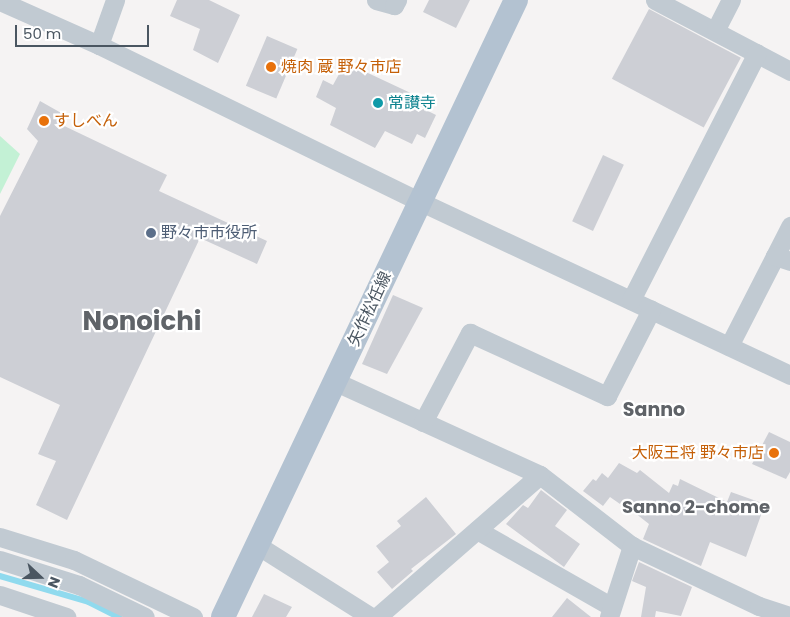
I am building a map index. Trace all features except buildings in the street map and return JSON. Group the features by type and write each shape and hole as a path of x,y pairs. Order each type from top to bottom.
{"main road":[{"name":"矢作松任線","path":"223,617 516,0"}],"street":[{"path":"99,45 115,0"},
{"path":"376,0 394,6 397,0"},
{"path":"655,0 716,29 790,71"},
{"path":"716,29 731,0"},
{"path":"0,1 99,45 421,202 790,376"},
{"path":"631,300 757,53"},
{"path":"729,346 782,259 790,226"},
{"path":"423,422 470,333 607,396 651,310"},
{"path":"336,382 540,475 632,546 757,611 788,611"},
{"path":"377,617 540,475"},
{"path":"477,530 611,612 632,546"},
{"path":"0,537 74,560 193,617"},
{"path":"257,545 371,617"},
{"path":"0,560 79,585 145,617"},
{"path":"0,595 66,617"}],"green space":[{"path":"0,136 20,154 0,194"}],"waterway":[{"path":"0,576 89,602 119,617"}],"place":[{"name":"焼肉 蔵 野々市店","path":"271,67"},
{"name":"常讃寺","path":"378,103"},
{"name":"すしべん","path":"44,121"},
{"name":"野々市市役所","path":"151,233"},
{"name":"大阪王将 野々市店","path":"774,453"}],"district":[{"name":"Nonoichi","path":"142,322"},
{"name":"Sanno","path":"654,410"},
{"name":"Sanno 2-chome","path":"696,507"}]}
